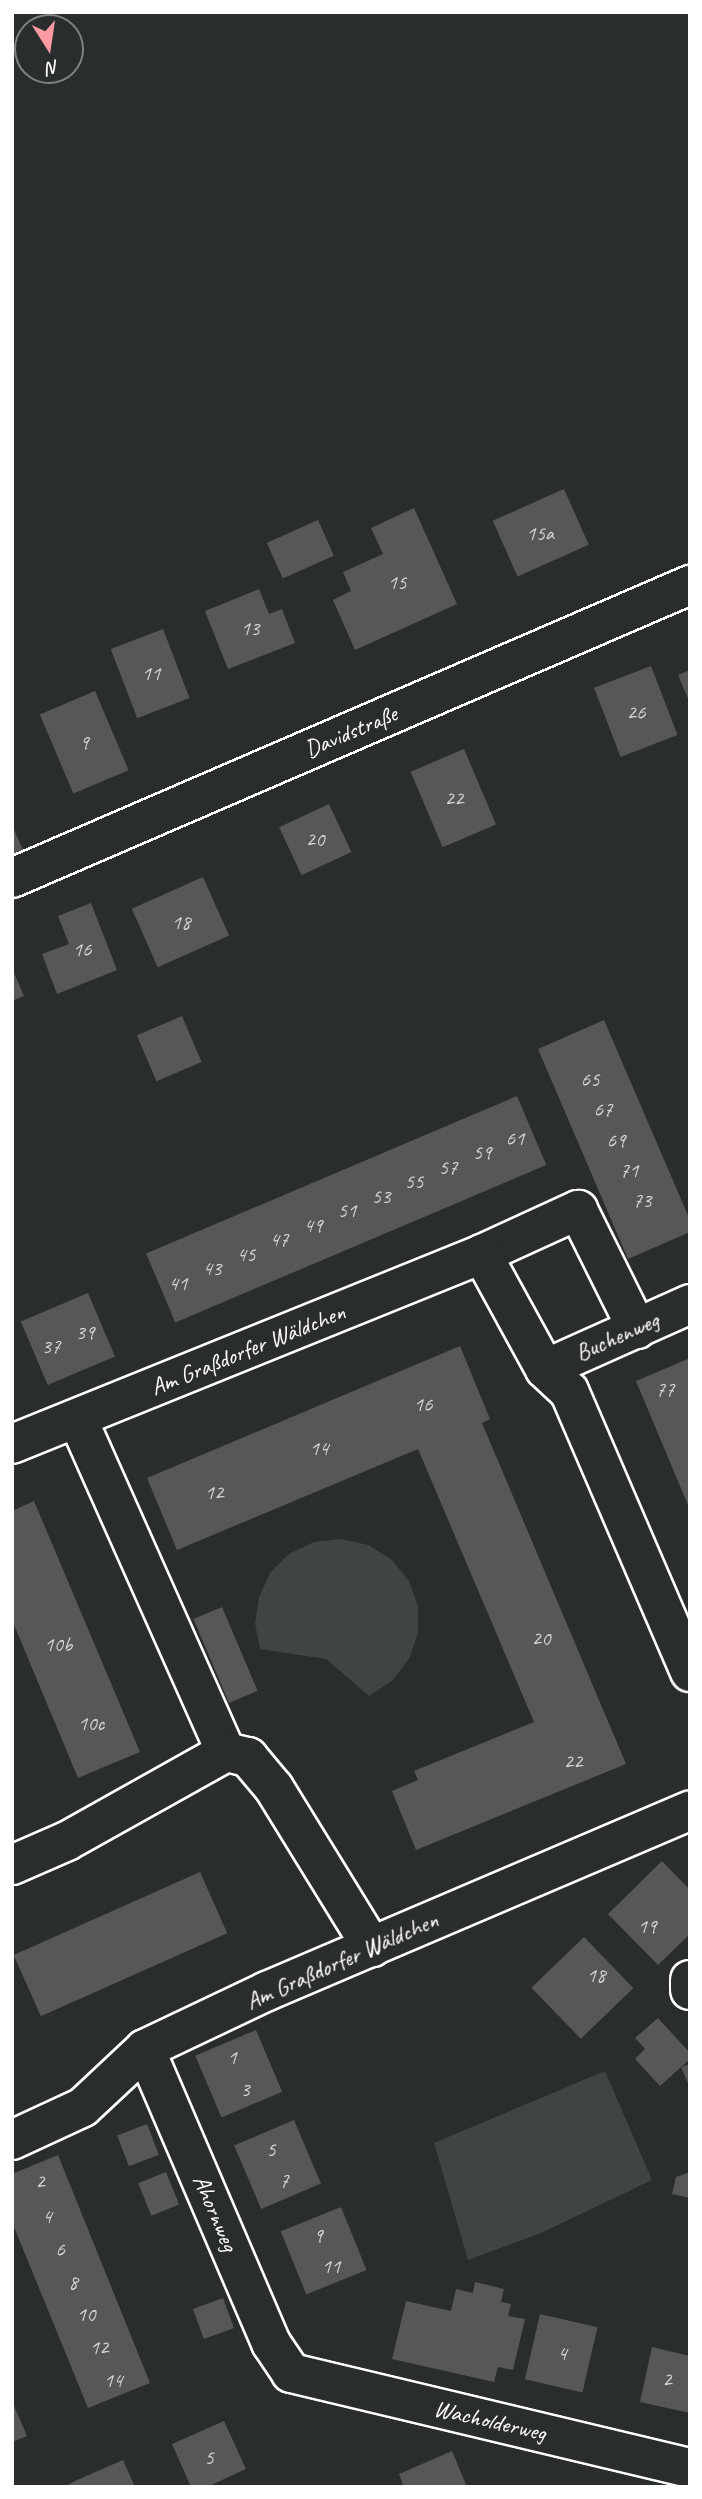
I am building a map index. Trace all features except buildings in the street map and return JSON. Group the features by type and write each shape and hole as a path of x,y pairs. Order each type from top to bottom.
{"street":[{"name":"Davidstraße","path":"12,878 690,585"},
{"name":"Am Graßdorfer Wäldchen","path":"12,1444 78,1420 482,1254 578,1210 636,1329"},
{"path":"482,1254 545,1369 569,1391 690,1671"},
{"name":"Buchenweg","path":"545,1369 690,1304"},
{"path":"78,1420 226,1752"},
{"path":"12,1865 67,1841 226,1752 248,1757 274,1788 372,1947"},
{"name":"Am Graßdorfer Wäldchen","path":"12,2140 83,2107 145,2049 372,1947 690,1811"},
{"path":"690,1980 690,1990"},
{"name":"Ahornweg","path":"145,2049 271,2343 291,2373"},
{"name":"Wacholderweg","path":"291,2373 690,2468"}],"shaded area":[{"path":"341,1539 368,1545 391,1559 409,1581 418,1606 418,1633 409,1659 392,1681 369,1696 326,1659 260,1649 255,1623 259,1597 270,1573 289,1554 314,1542"},
{"path":"605,2071 652,2180 541,2233 468,2260 434,2143"}]}
